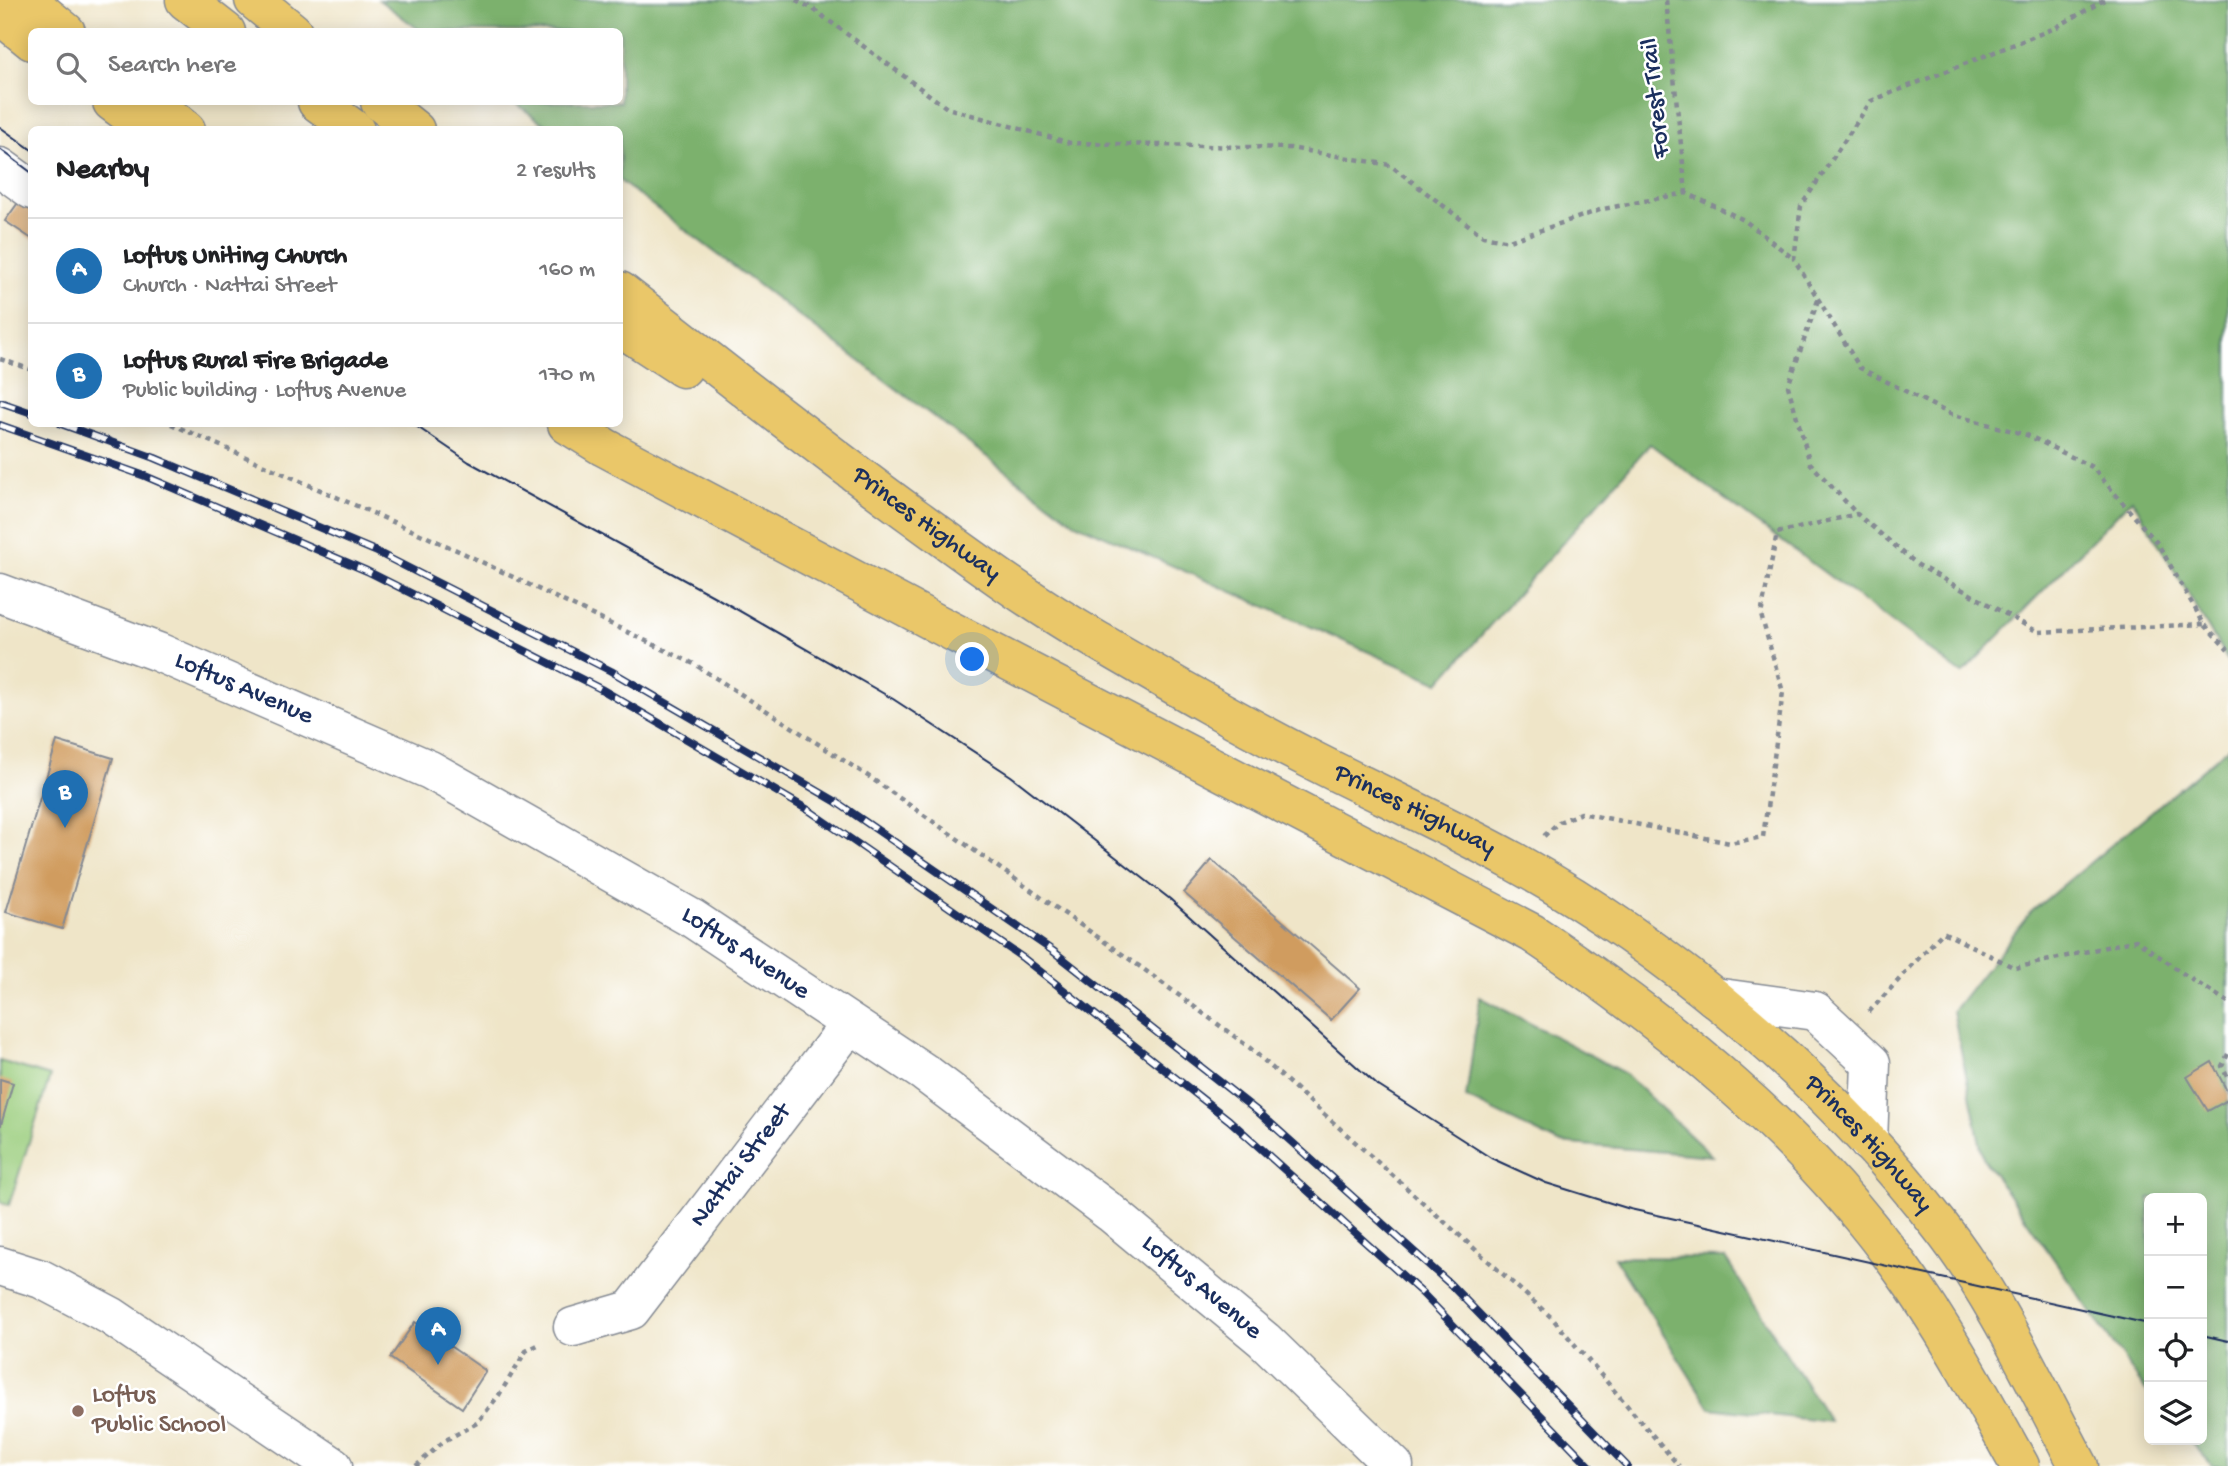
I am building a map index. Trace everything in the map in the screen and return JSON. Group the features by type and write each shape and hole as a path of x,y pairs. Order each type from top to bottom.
{"highway":[{"path":"185,0 221,28"},
{"path":"254,0 288,28"},
{"path":"16,22 46,28"},
{"path":"116,105 145,126"},
{"path":"156,105 181,126"},
{"path":"321,105 350,126"},
{"path":"384,105 410,126"},
{"name":"Princes Highway","path":"623,293 868,483 974,561 1094,639 1302,755 1514,862 1616,925 1714,997 1756,1032 1868,1142 1943,1229 1982,1287 2079,1466"},
{"path":"623,329 868,483"},
{"name":"Princes Highway","path":"572,427 604,447 936,623 1532,933 1609,984 1698,1054 1757,1107 1857,1211 1903,1271 1941,1330 2020,1466"}],"street":[{"path":"0,167 28,187"},
{"name":"Loftus Avenue","path":"0,593 159,652 430,770 693,919 925,1073 1111,1213 1264,1340 1394,1466"},
{"path":"1714,997 1815,1011 1871,1063 1868,1142"},
{"name":"Nattai Street","path":"573,1327 638,1322 850,1024"},
{"path":"0,1266 41,1279 111,1316 333,1466"}],"path":[{"path":"796,0 813,9 947,108 1070,143 1290,148 1390,165 1483,236 1510,241 1602,209 1686,193 1744,220 1794,259 1860,368 1950,414 2027,435 2092,467 2158,544 2204,624 2228,650"},
{"name":"Forest Trail","path":"1666,0 1686,193"},
{"path":"1794,259 1801,206 1871,101 2055,27 2104,0"},
{"path":"1818,300 1788,386 1810,463 1857,514 1918,565 2038,632 2204,624"},
{"path":"0,359 28,369"},
{"path":"178,427 461,552 694,664 868,776 1142,968 1250,1048 1552,1318 1679,1466"},
{"path":"1514,862 1559,822 1581,813 1730,843 1763,837 1783,692 1761,615 1777,533 1857,514"},
{"path":"1845,1039 1943,932 2015,968 2136,940 2228,1002"},
{"path":"2228,1054 2222,1066 2228,1079"},
{"path":"416,1466 444,1440 477,1423 499,1395 526,1351 573,1327"}],"green space":[{"path":"379,0 2228,0 2228,661 2132,499 1962,674 1650,444 1439,683 1075,523 623,183 623,126 547,126 518,105 623,105 623,28 417,28"},
{"path":"2228,748 2228,1466 2213,1466 2194,1445 2207,1445 2207,1193 2144,1193 2144,1388 1983,1158 1953,1011 2031,912"},
{"path":"1480,997 1624,1073 1712,1156 1559,1143 1466,1098"},
{"path":"0,1061 50,1076 9,1205 0,1202"},
{"path":"1614,1257 1725,1258 1830,1422 1710,1408"}],"building":[{"path":"25,193 28,195 28,236 5,221"},
{"path":"57,741 113,758 62,929 6,912"},
{"path":"1212,860 1360,988 1331,1020 1184,893"},
{"path":"2212,1062 2228,1093 2228,1100 2208,1111 2187,1077"},
{"path":"0,1079 13,1083 1,1125 0,1125"},
{"path":"415,1322 486,1371 462,1408 390,1358"}],"tram line":[{"path":"0,127 28,147"},
{"path":"0,149 28,170"},
{"path":"417,427 469,462 717,598 893,699 1011,776 1170,899 1377,1085 1491,1158 1546,1183 1630,1209 2144,1323"},
{"path":"2207,1336 2228,1341"}],"railway":[{"path":"0,402 28,412"},
{"path":"0,425 145,476 367,571 601,689 810,811 1023,958 1229,1120 1422,1293 1590,1466"},
{"path":"69,427 155,458 375,551 611,671 835,801 1053,951 1257,1111 1450,1284 1627,1466"}],"place":[{"name":"Loftus Rural Fire Brigade","path":"65,828"},
{"name":"Loftus Uniting Church","path":"438,1365"},
{"name":"Loftus Public School","path":"78,1411"}]}
